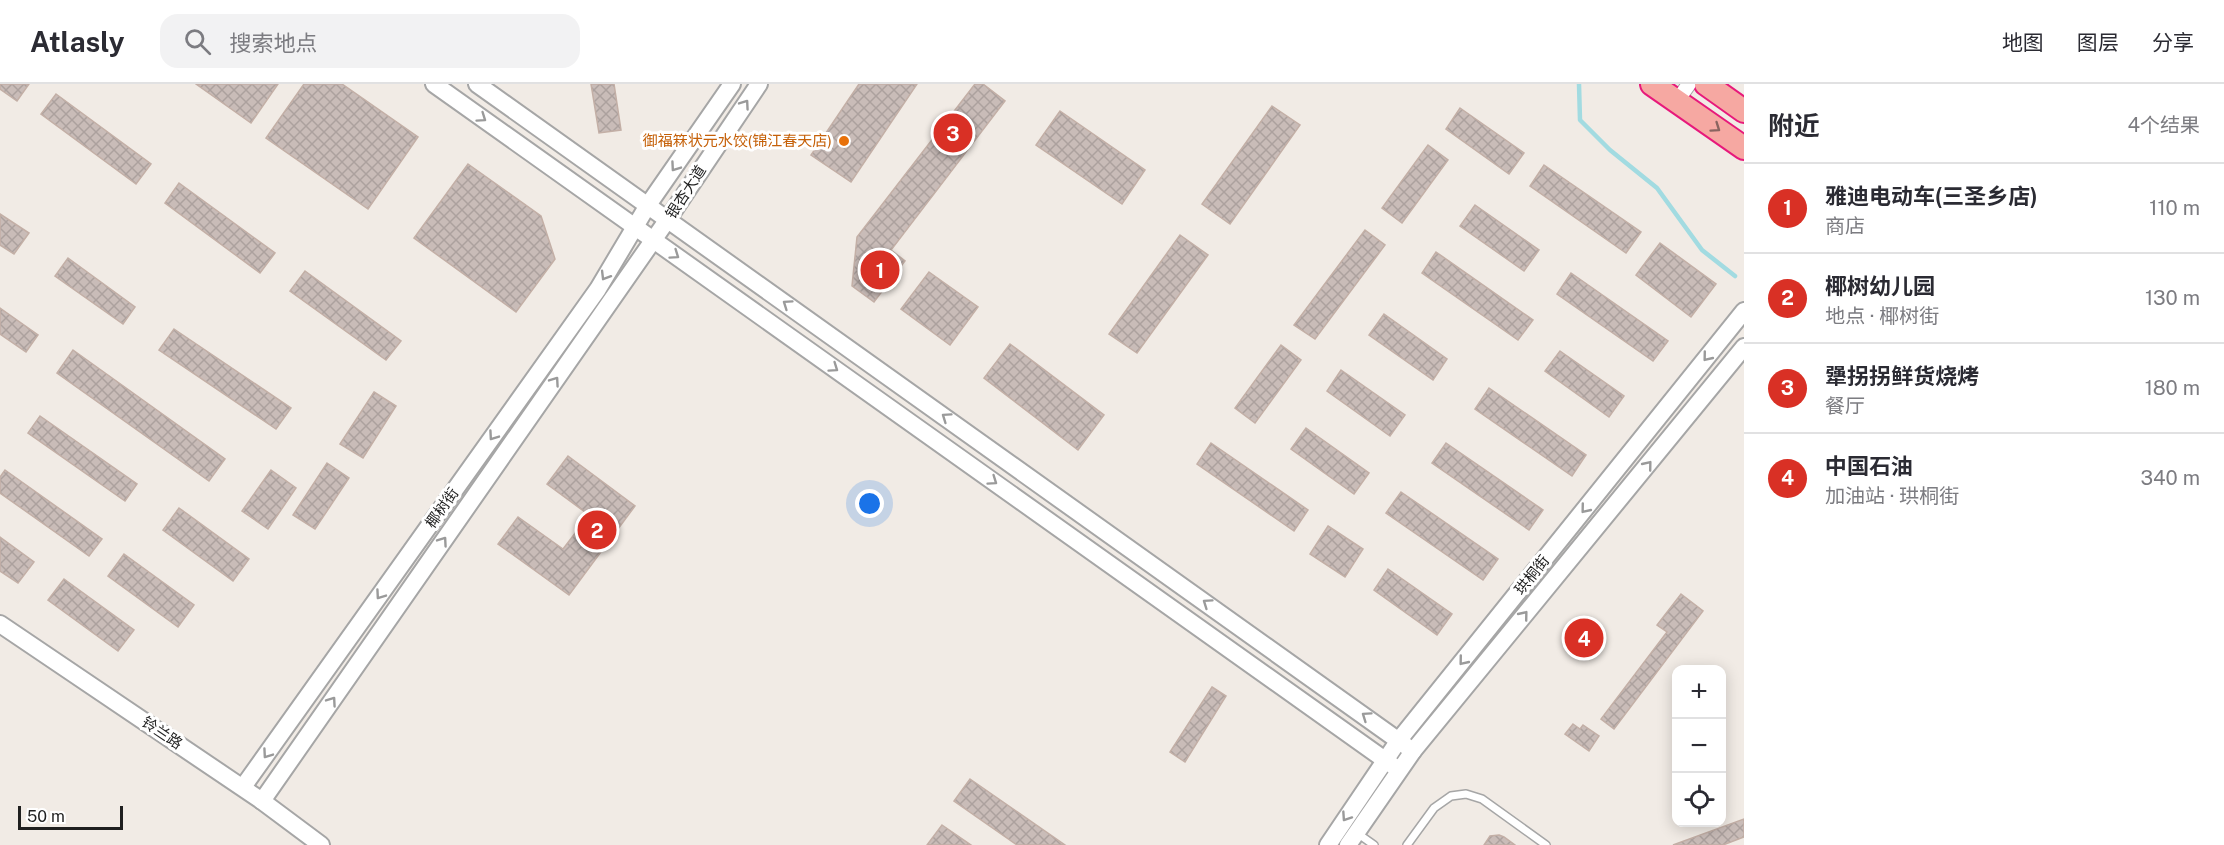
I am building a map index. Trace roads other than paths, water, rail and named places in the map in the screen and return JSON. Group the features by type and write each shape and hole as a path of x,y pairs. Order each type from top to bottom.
{"highway":[{"path":"1652,84 1683,92 1744,148"},
{"path":"1706,84 1744,111"}],"street":[{"path":"434,84 1399,770"},
{"path":"477,84 1413,751"},
{"name":"银杏大道","path":"635,226 732,84"},
{"name":"银杏大道","path":"654,240 759,84"},
{"name":"椰树街","path":"243,788 598,289 635,226"},
{"name":"椰树街","path":"262,801 654,240"},
{"name":"珙桐街","path":"1328,845 1399,740 1744,311"},
{"name":"珙桐街","path":"1352,839 1413,751 1744,347"},
{"name":"铃兰路","path":"0,624 262,801 321,845"}],"lane":[{"path":"1407,845 1434,808 1451,796 1466,794 1482,799 1545,845"},
{"path":"1352,839 1374,845"}],"waterway":[{"path":"1579,84 1580,120 1610,150 1657,188 1702,250 1735,276"}],"place":[{"name":"犟拐拐鲜货烧烤","path":"953,133"},
{"name":"御福箖状元水饺(锦江春天店)","path":"844,141"},
{"name":"雅迪电动车(三圣乡店)","path":"880,270"},
{"name":"椰树幼儿园","path":"597,530"},
{"name":"中国石油","path":"1584,638"}]}
